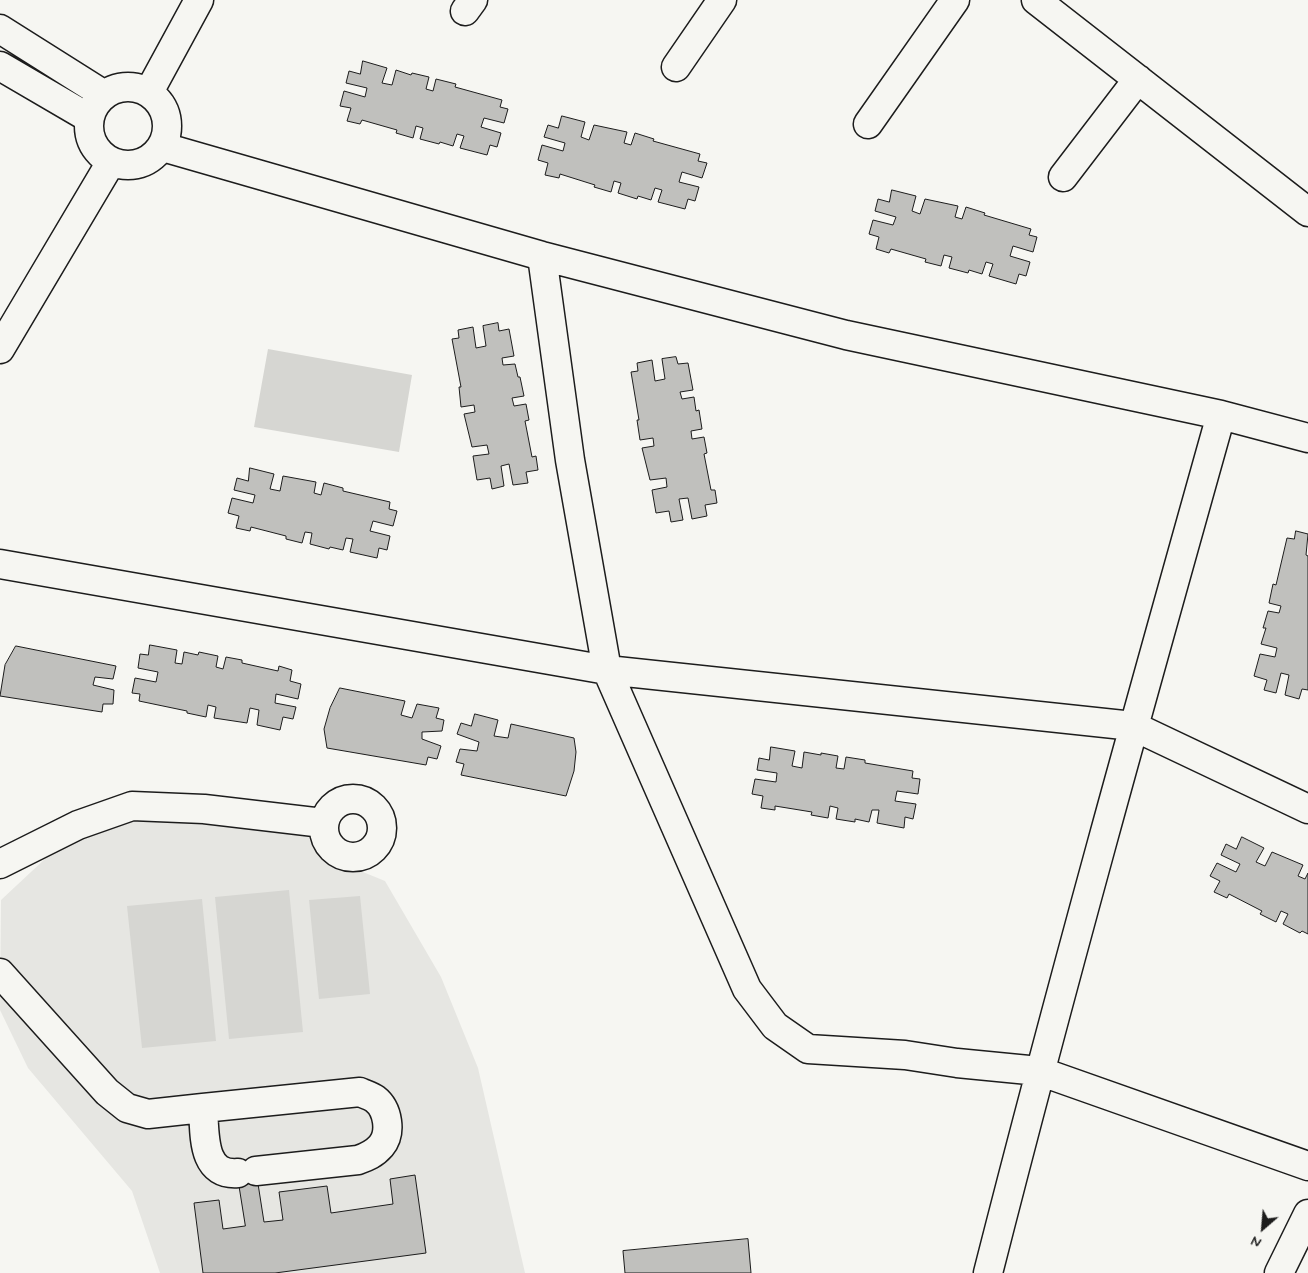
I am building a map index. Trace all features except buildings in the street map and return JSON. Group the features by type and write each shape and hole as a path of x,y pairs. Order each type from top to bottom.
{"street":[{"path":"148,92 199,0"},
{"path":"676,67 722,0"},
{"path":"868,124 956,0"},
{"path":"1036,0 1308,212"},
{"path":"0,29 103,94"},
{"path":"0,66 89,118"},
{"path":"1063,177 1138,79"},
{"path":"134,86 148,92 163,106 168,127 163,147 149,161 130,166 111,162 97,151 89,136 89,118 94,105 103,94 118,87 134,86"},
{"path":"163,147 542,256 846,335 1221,415 1308,438"},
{"path":"0,349 111,162"},
{"path":"542,256 570,460 608,670 747,989 775,1026 808,1049 905,1055 957,1063 1039,1071 1308,1166"},
{"path":"988,1273 1039,1071 1133,726 1221,415"},
{"path":"0,564 608,670 1133,726 1308,809"},
{"path":"0,864 78,825 132,806 204,808 323,823"},
{"path":"0,973 107,1092 127,1108 148,1114 203,1108 360,1092 375,1099 385,1112 388,1128 383,1144 370,1156 358,1160 230,1174 221,1171 212,1163 207,1153 203,1108"},
{"path":"1279,1273 1308,1214"}],"shaded area":[{"path":"268,349 412,375 399,452 254,427"},
{"path":"153,808 326,832 331,859 385,881 441,977 478,1068 525,1273 160,1273 132,1191 28,1068 0,1010 1,900 62,843"},
{"path":"289,890 303,1032 229,1039 215,897"},
{"path":"360,896 370,994 319,999 309,900"},
{"path":"202,899 216,1041 142,1048 127,906"}]}
